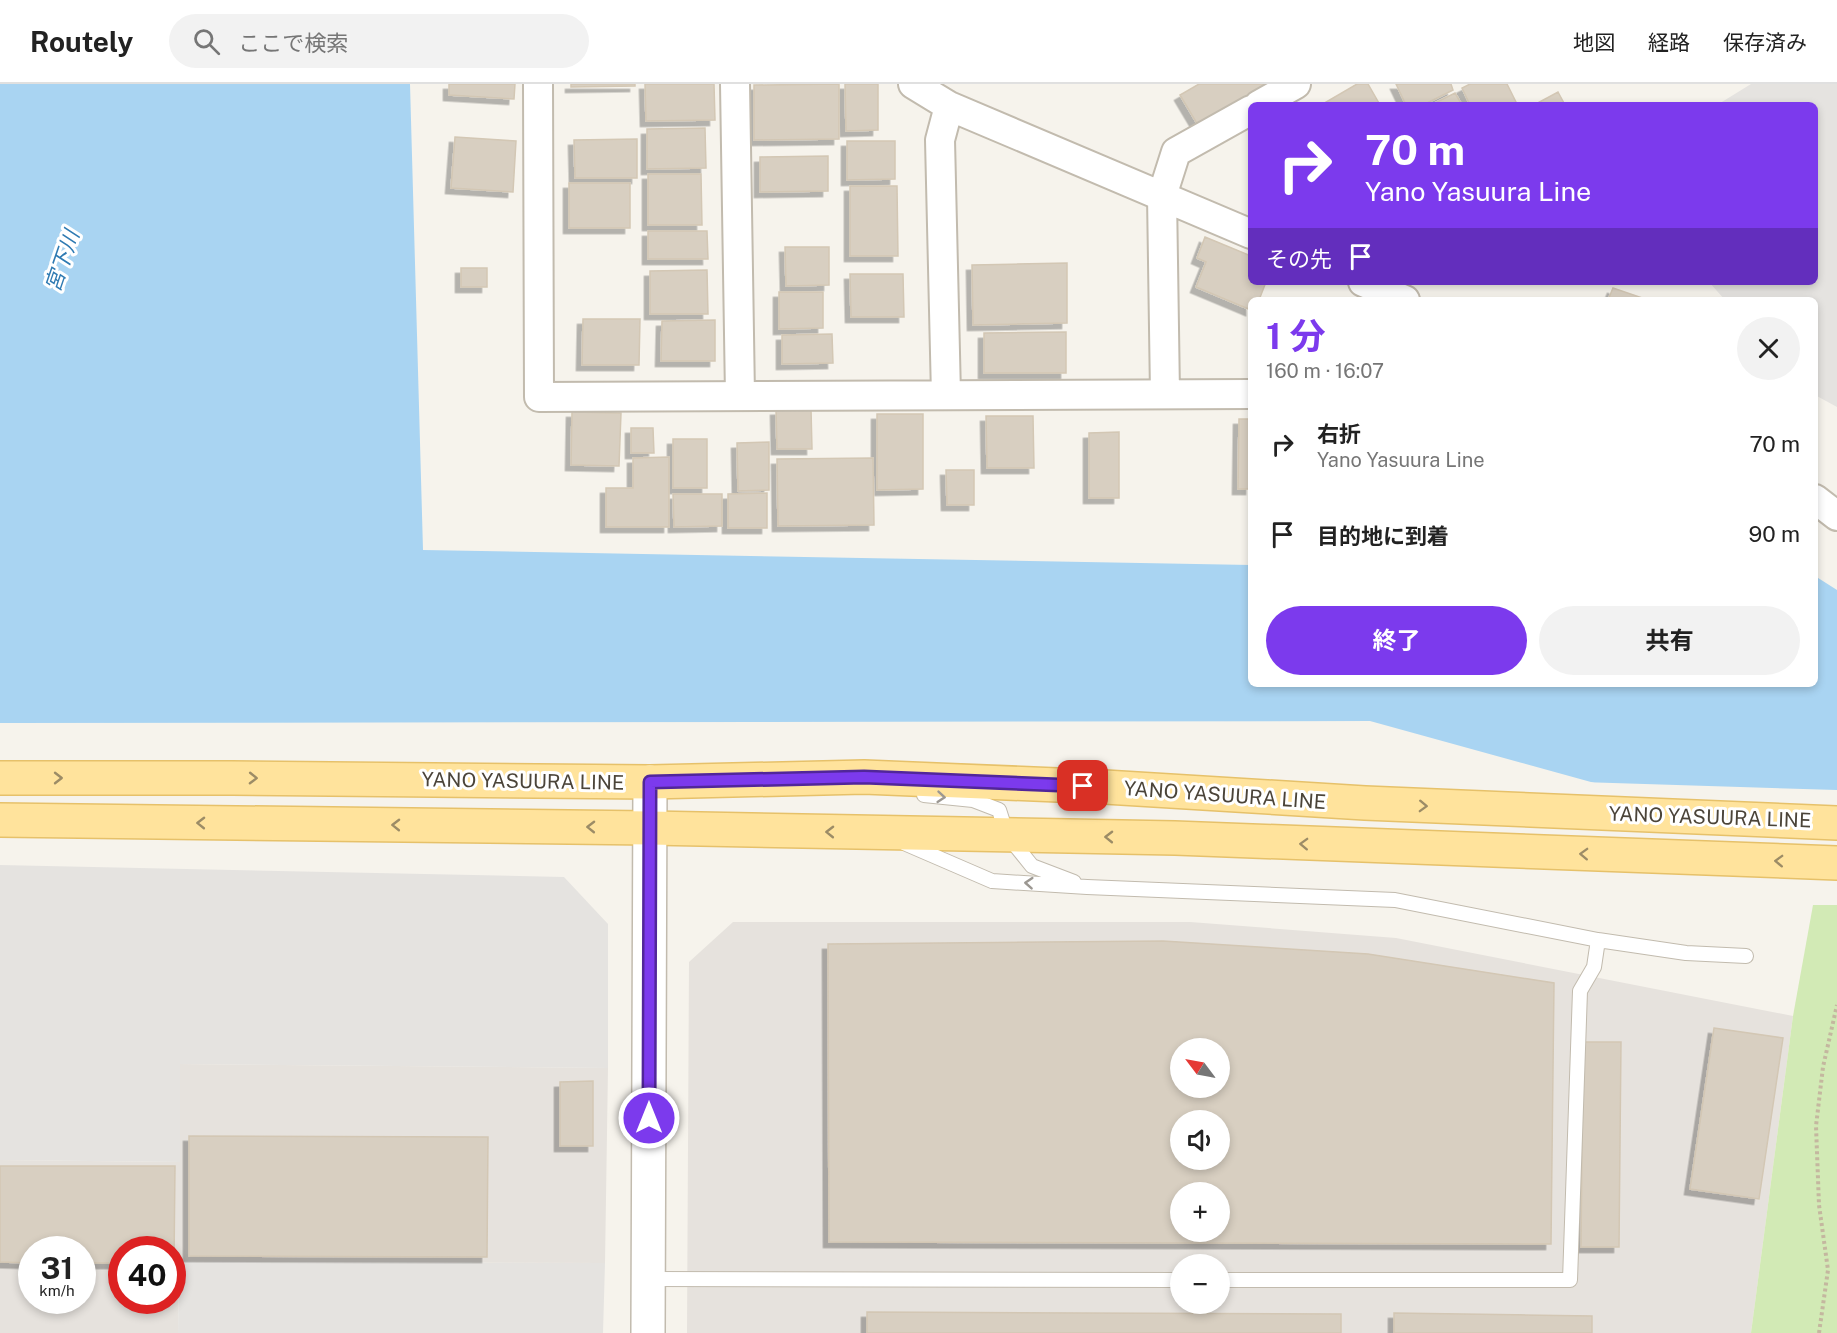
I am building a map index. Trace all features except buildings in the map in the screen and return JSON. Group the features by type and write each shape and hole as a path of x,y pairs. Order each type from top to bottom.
{"main road":[{"name":"YANO YASUURA LINE","path":"0,778 650,782 864,777 1105,787 1365,803 1837,823"},
{"path":"0,820 650,828 1175,838 1837,863"}],"street":[{"path":"538,84 539,397 1248,394"},
{"path":"735,84 740,396"},
{"path":"913,84 949,106 1248,233"},
{"path":"1264,102 1296,84"},
{"path":"946,395 940,140 949,106"},
{"path":"1165,394 1162,196 1176,152 1248,112"},
{"path":"1370,285 1398,297"},
{"path":"1818,501 1837,516"},
{"path":"648,1333 650,782"}],"lane":[{"path":"864,777 914,794 973,800 999,810 1007,835 1032,866 1087,887"},
{"path":"880,833 992,881 1395,900 1598,940 1686,953 1746,956"},
{"path":"1230,1280 1570,1280 1580,991 1594,967 1598,940"},
{"path":"649,1279 1170,1280"}],"path":[{"path":"1819,1333 1828,1270 1819,1205 1816,1126 1823,1067 1837,1005"}],"shaded area":[{"path":"1751,84 1837,84 1837,407 1818,397 1818,297 1722,297 1712,285 1818,285 1818,102 1722,102"},
{"path":"0,865 564,877 608,924 608,1068 180,1064 180,1162 0,1160"},
{"path":"733,922 1190,922 1396,938 1793,1016 1751,1333 687,1333 689,962"},
{"path":"179,1064 608,1068 605,1263 186,1262 186,1236 108,1236 108,1314 178,1314 178,1333 0,1333 0,1160 179,1162"},
{"path":"186,1262 605,1263 603,1333 178,1333 178,1314 186,1314"}],"green space":[{"path":"1813,905 1837,905 1837,1333 1751,1333 1793,1016"}],"water":[{"name":"宮下川","path":"0,84 410,84 423,550 1248,565 1248,687 1818,687 1818,578 1837,590 1837,850 1370,721 0,723"}],"pier":[{"path":"1581,782 1837,790 1837,853"}],"route":[{"path":"649,1118 650,782 864,777 1083,786"}]}
